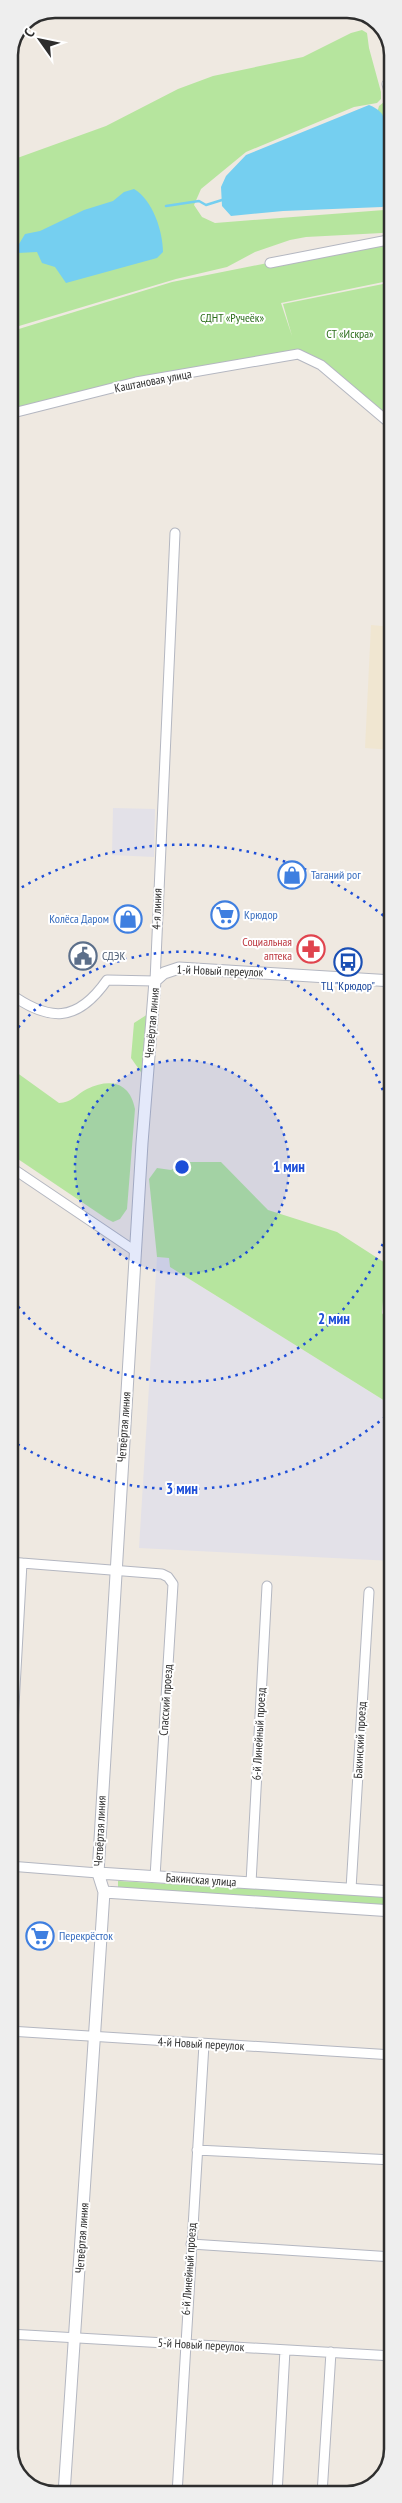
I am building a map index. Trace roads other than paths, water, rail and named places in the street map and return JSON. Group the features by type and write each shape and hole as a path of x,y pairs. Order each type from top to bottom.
{"street":[{"path":"270,263 384,241"},
{"name":"Каштановая улица","path":"17,412 136,382 298,354 321,365 384,418"},
{"name":"4-я линия","path":"155,981 175,533"},
{"name":"1-й Новый переулок","path":"155,981 164,973 179,968 384,980"},
{"path":"17,999 26,1006 44,1014 58,1015 74,1010 90,1000 107,980 155,981"},
{"name":"Четвёртая линия","path":"98,1873 135,1252 155,981"},
{"path":"17,1172 135,1252"},
{"path":"18,1563 115,1572"},
{"path":"18,1616 22,1563"},
{"name":"Спасский проезд","path":"115,1572 162,1574 168,1577 173,1584 155,1877"},
{"name":"6-й Линейный проезд","path":"250,1883 267,1586"},
{"name":"Бакинский проезд","path":"352,1889 369,1592"},
{"name":"Бакинская улица","path":"18,1867 384,1891"},
{"path":"98,1873 104,1892"},
{"name":"Четвёртая линия","path":"65,2485 76,2338 104,1892"},
{"name":"Бакинская улица","path":"104,1892 384,1910"},
{"name":"4-й Новый переулок","path":"18,2032 384,2054"},
{"name":"6-й Линейный проезд","path":"177,2485 184,2344 204,2044"},
{"path":"197,2150 384,2160"},
{"path":"191,2244 384,2256"},
{"name":"5-й Новый переулок","path":"18,2335 384,2355"},
{"path":"278,2485 285,2350"},
{"path":"323,2485 331,2352"}],"water":[{"path":"369,105 376,108 384,119 384,206 283,211 231,216 222,206 221,187 226,176 246,155"},
{"path":"134,189 141,194 152,208 163,244 163,252 157,258 66,283 55,267 42,263 37,252 17,252 17,246 25,234 40,231 84,210 113,201 124,192"}],"waterway":[{"path":"166,206 199,201 206,205 222,200"}],"place":[{"name":"Таганий рог","path":"292,875"},
{"name":"Крюдор","path":"225,915"},
{"name":"Колёса Даром","path":"128,919"},
{"name":"Социальная аптека","path":"311,949"},
{"name":"СДЭК","path":"83,956"},
{"name":"ТЦ \"Крюдор\"","path":"348,962"},
{"name":"Перекрёсток","path":"40,1936"}],"park label":[{"name":"СДНТ «Ручеёк»","path":"232,318"},
{"name":"СТ «Искра»","path":"350,334"}]}
